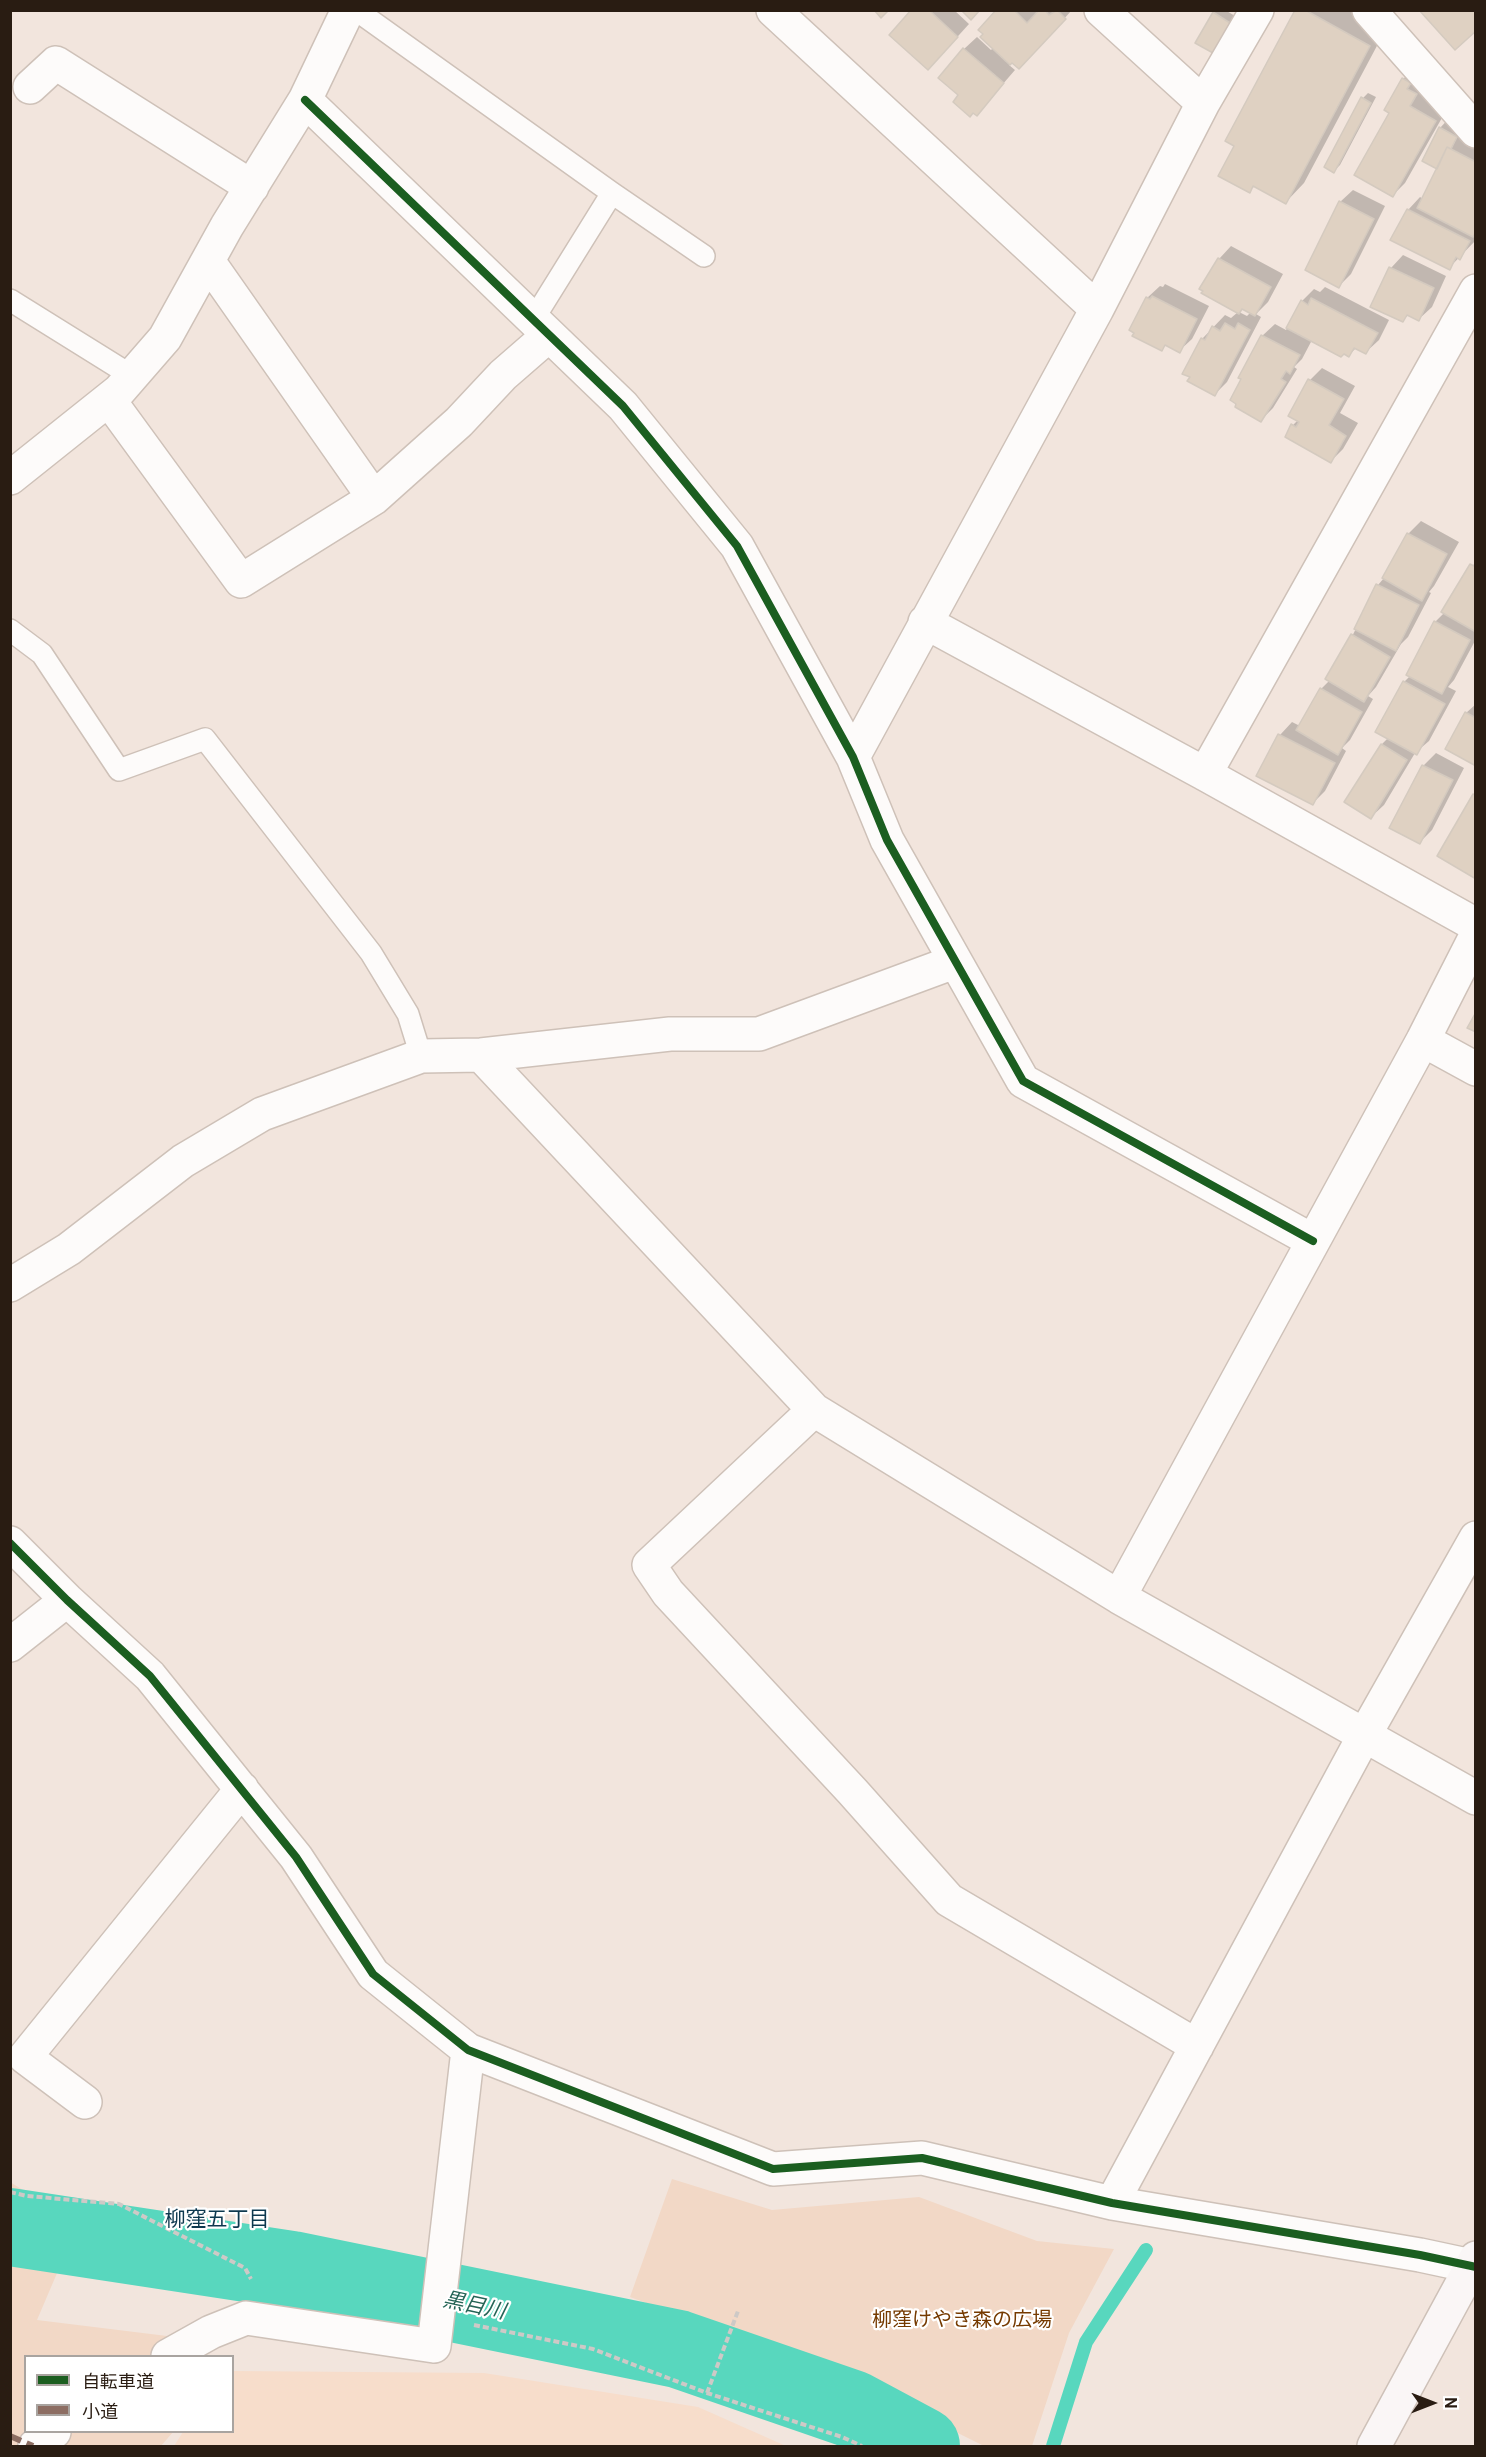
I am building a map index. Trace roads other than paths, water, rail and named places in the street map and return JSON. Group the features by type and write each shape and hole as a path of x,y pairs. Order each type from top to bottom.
{"main road":[{"path":"1374,2446 1474,2264"}],"street":[{"path":"10,478 108,400 165,338 208,261 305,100 348,10"},
{"path":"773,10 1097,309"},
{"path":"1101,10 1203,103"},
{"path":"853,757 1097,309 1203,103 1257,10"},
{"path":"1369,10 1476,131"},
{"path":"30,87 56,63 252,187"},
{"path":"305,100 622,406 737,546 853,757 887,840 1023,1081 1314,1241"},
{"path":"208,261 374,498"},
{"path":"1205,774 1476,291"},
{"path":"108,400 241,581 374,498 459,422 503,375 541,327"},
{"path":"926,622 1476,925"},
{"path":"1119,1597 1423,1040 1476,936"},
{"path":"10,1285 69,1249 183,1161 262,1114 421,1056 481,1055 670,1034 759,1034 954,962"},
{"path":"1423,1040 1476,1069"},
{"path":"481,1055 814,1410 1119,1597 1476,1798"},
{"path":"814,1410 649,1565 668,1593 949,1900 1197,2046"},
{"path":"1112,2203 1364,1736 1476,1538"},
{"path":"10,1544 150,1676 296,1857 373,1974 468,2050 773,2169 922,2158 1112,2203 1474,2264"},
{"path":"10,1645 67,1600"},
{"path":"85,2102 18,2051 242,1789"},
{"path":"170,2355 211,2332 246,2318 275,2320 434,2346 468,2050"},
{"path":"35,2446 53,2433"}],"lane":[{"path":"356,10 704,256"},
{"path":"541,327 612,193"},
{"path":"10,300 132,376"},
{"path":"10,630 42,654 119,770 205,739 371,953 408,1014 421,1056"}],"waterway":[{"name":"黒目川","path":"10,2227 292,2270 678,2349 852,2409 921,2446"},
{"path":"1053,2446 1086,2342 1146,2250"}],"district":[{"name":"柳窪五丁目","path":"217,2221"}],"park label":[{"name":"柳窪けやき森の広場","path":"962,2321"}]}
